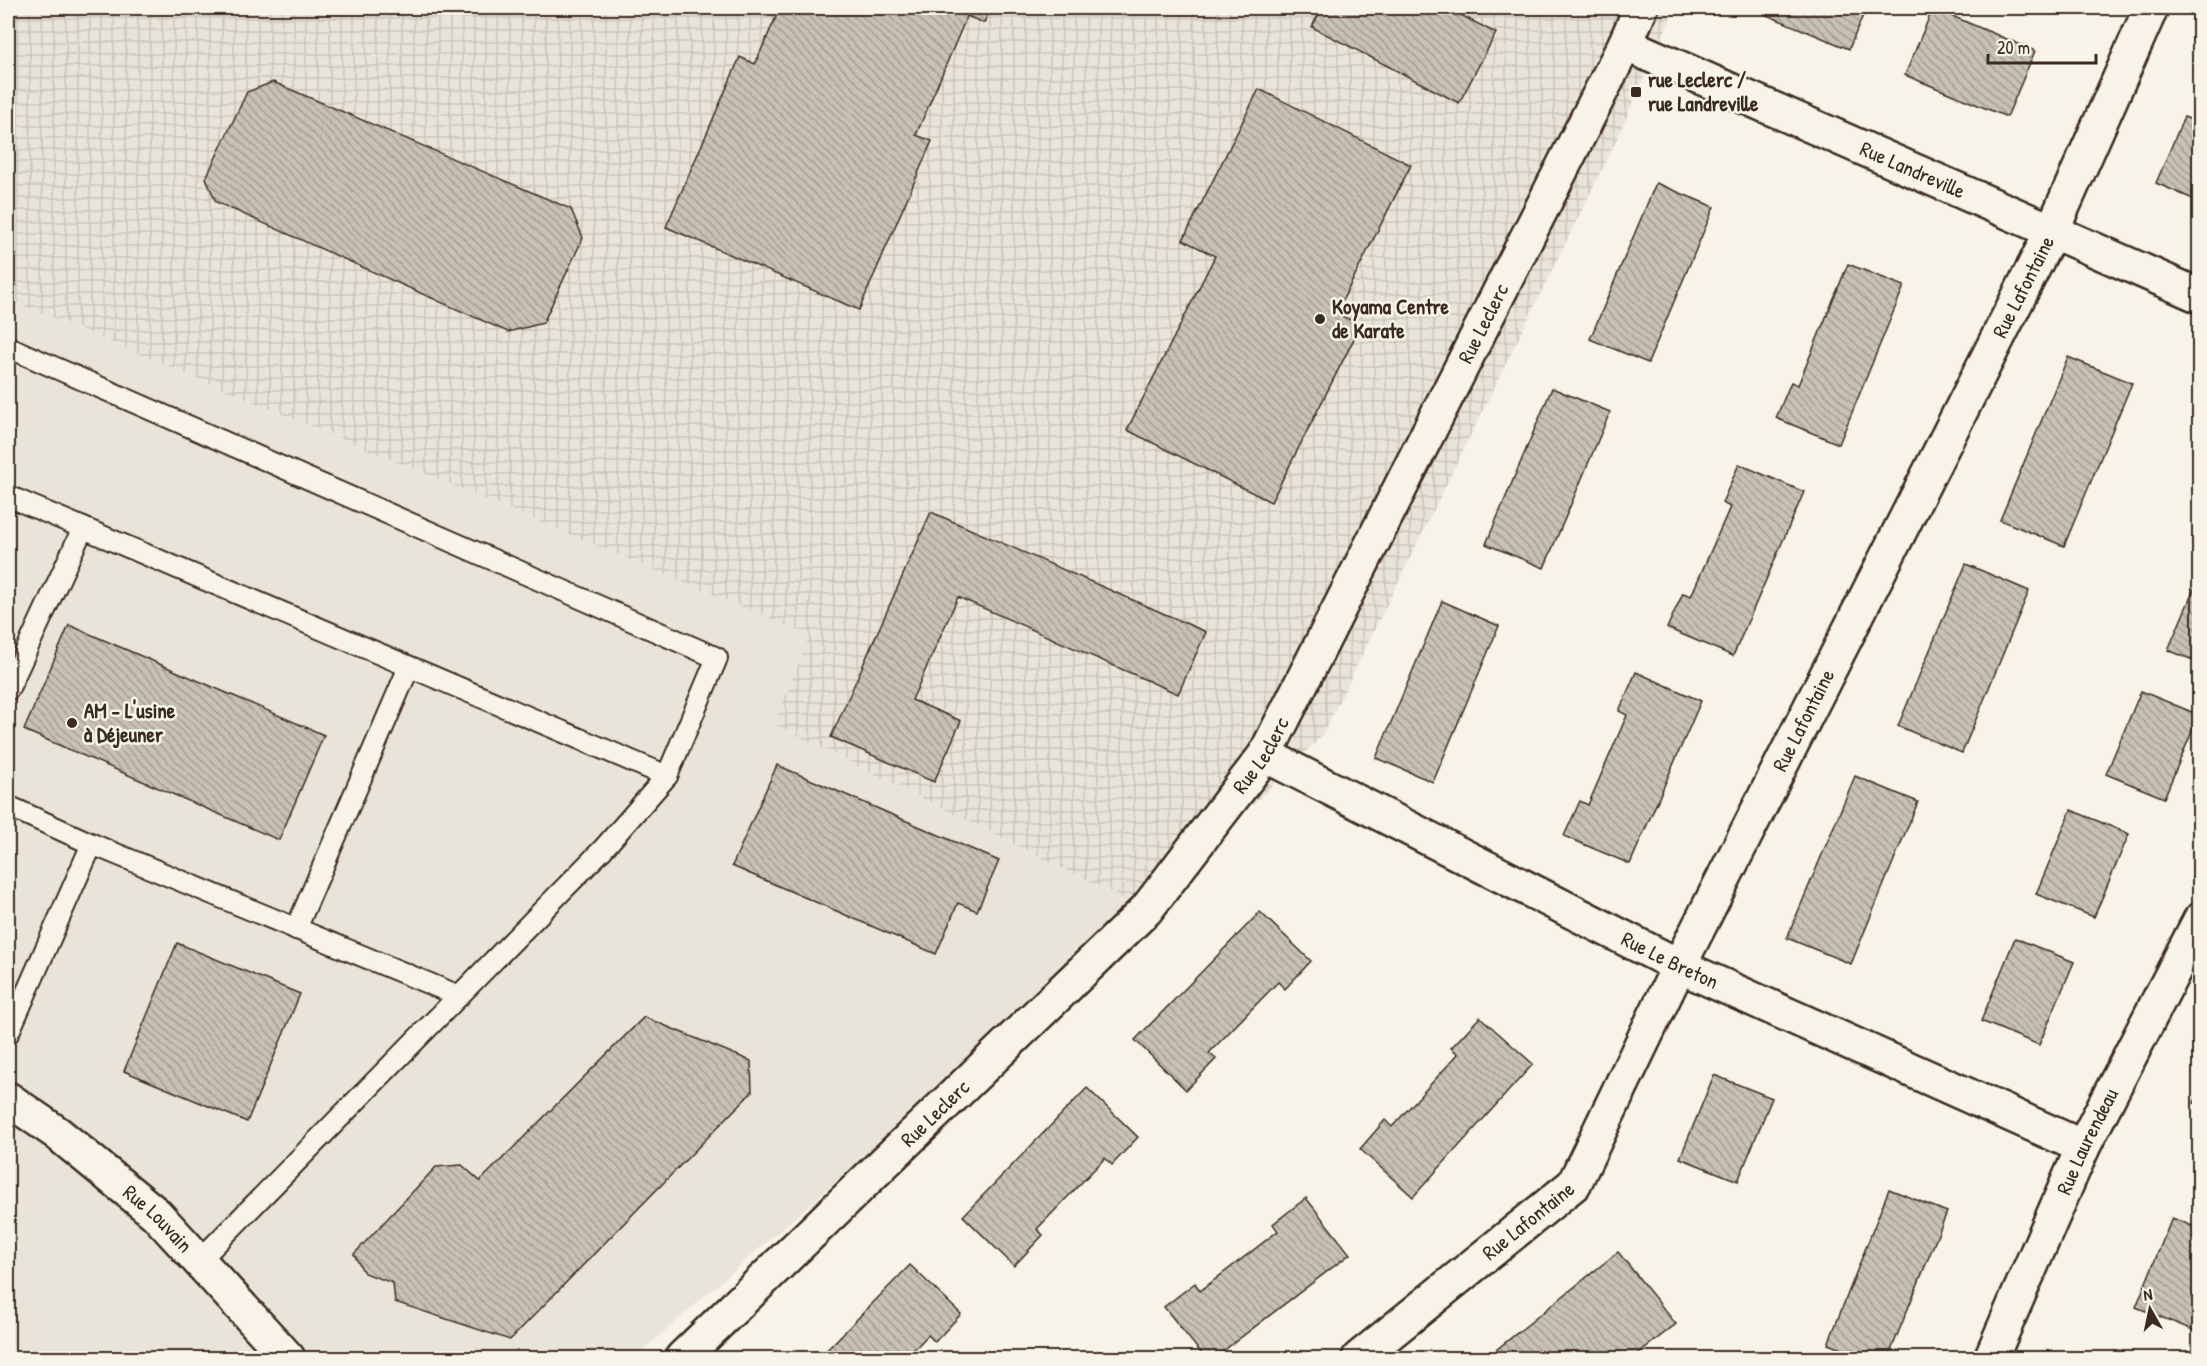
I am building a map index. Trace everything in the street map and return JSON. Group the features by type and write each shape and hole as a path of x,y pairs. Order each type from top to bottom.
{"street":[{"name":"Rue Leclerc","path":"682,1359 1146,910 1265,755 1625,44 1641,8"},
{"name":"Rue Lafontaine","path":"1359,1359 1574,1184 1679,966 2052,231 2151,8"},
{"name":"Rue Landreville","path":"1625,44 2199,296"},
{"name":"Rue Le Breton","path":"1265,755 1679,966 2083,1147"},
{"name":"Rue Laurendeau","path":"1991,1359 2083,1147 2198,927"},
{"name":"Rue Louvain","path":"8,1099 57,1133 156,1214 288,1359"}],"lane":[{"path":"8,347 717,658 667,776 603,849 199,1261"},
{"path":"8,496 667,776"},
{"path":"8,690 83,528"},
{"path":"297,929 409,667"},
{"path":"8,806 92,844 459,996"},
{"path":"8,1034 92,844"}],"shaded area":[{"path":"8,8 1675,8 1615,143 1322,736 1146,910 774,724 810,635 8,299"},
{"path":"8,299 811,635 774,724 1146,910 634,1358 8,1358"}],"building":[{"path":"780,8 990,8 984,23 967,16 916,135 932,141 859,310 666,227 740,57 755,64"},
{"path":"1322,8 1447,8 1496,33 1459,103 1312,27"},
{"path":"1750,8 1866,8 1849,49"},
{"path":"1933,8 2035,51 2007,117 1905,75"},
{"path":"273,82 571,209 583,238 543,323 508,332 216,202 206,178 247,92"},
{"path":"1259,89 1411,165 1336,313 1361,325 1271,502 1127,430 1215,256 1183,240"},
{"path":"2184,117 2200,123 2200,202 2156,183"},
{"path":"1656,183 1714,207 1648,363 1590,339"},
{"path":"1848,264 1904,286 1839,444 1776,418 1791,382 1798,385"},
{"path":"2068,357 2132,383 2064,546 2000,520"},
{"path":"1552,388 1610,412 1544,568 1486,544"},
{"path":"1739,464 1804,492 1733,656 1667,628 1683,593 1691,596 1730,507 1722,503"},
{"path":"931,512 1206,632 1178,694 958,597 912,700 961,721 934,782 831,737"},
{"path":"1966,564 2029,591 1962,753 1898,726"},
{"path":"2200,575 2200,663 2168,650"},
{"path":"1442,601 1499,626 1433,782 1376,758"},
{"path":"69,625 324,735 279,840 24,730"},
{"path":"1636,672 1701,701 1630,864 1564,836 1580,801 1588,805 1627,715 1619,711"},
{"path":"2141,691 2199,715 2164,798 2106,774"},
{"path":"777,765 999,861 977,911 958,903 936,954 732,866"},
{"path":"1855,776 1918,802 1851,964 1787,938"},
{"path":"2071,810 2129,834 2094,917 2036,894"},
{"path":"1260,912 1311,961 1285,989 1278,982 1209,1053 1216,1059 1186,1090 1135,1040"},
{"path":"2015,938 2074,962 2039,1045 1981,1021"},
{"path":"177,943 300,994 247,1122 124,1071"},
{"path":"644,1017 751,1061 752,1092 510,1340 395,1302 393,1283 364,1273 354,1254 436,1167 462,1165 480,1181"},
{"path":"1480,1017 1533,1064 1413,1197 1360,1149 1385,1120 1392,1127 1458,1054 1451,1048"},
{"path":"1714,1075 1772,1098 1738,1181 1680,1158"},
{"path":"1087,1088 1138,1137 1112,1165 1105,1158 1037,1229 1043,1235 1014,1266 963,1216"},
{"path":"2200,1089 2200,1105 2194,1103"},
{"path":"1889,1189 1947,1212 1888,1358 1865,1358 1828,1344"},
{"path":"1306,1198 1350,1254 1214,1358 1205,1358 1164,1307 1195,1283 1200,1291 1278,1231 1273,1224"},
{"path":"2172,1218 2200,1229 2200,1333 2136,1307"},
{"path":"1618,1252 1676,1324 1632,1358 1486,1358"},
{"path":"910,1265 961,1314 935,1342 928,1335 906,1358 819,1358"}],"place":[{"name":"rue Leclerc / rue Landreville","path":"1636,92"},
{"name":"Koyama Centre de Karate","path":"1320,319"},
{"name":"AM - L'usine à Déjeuner","path":"72,723"}]}
